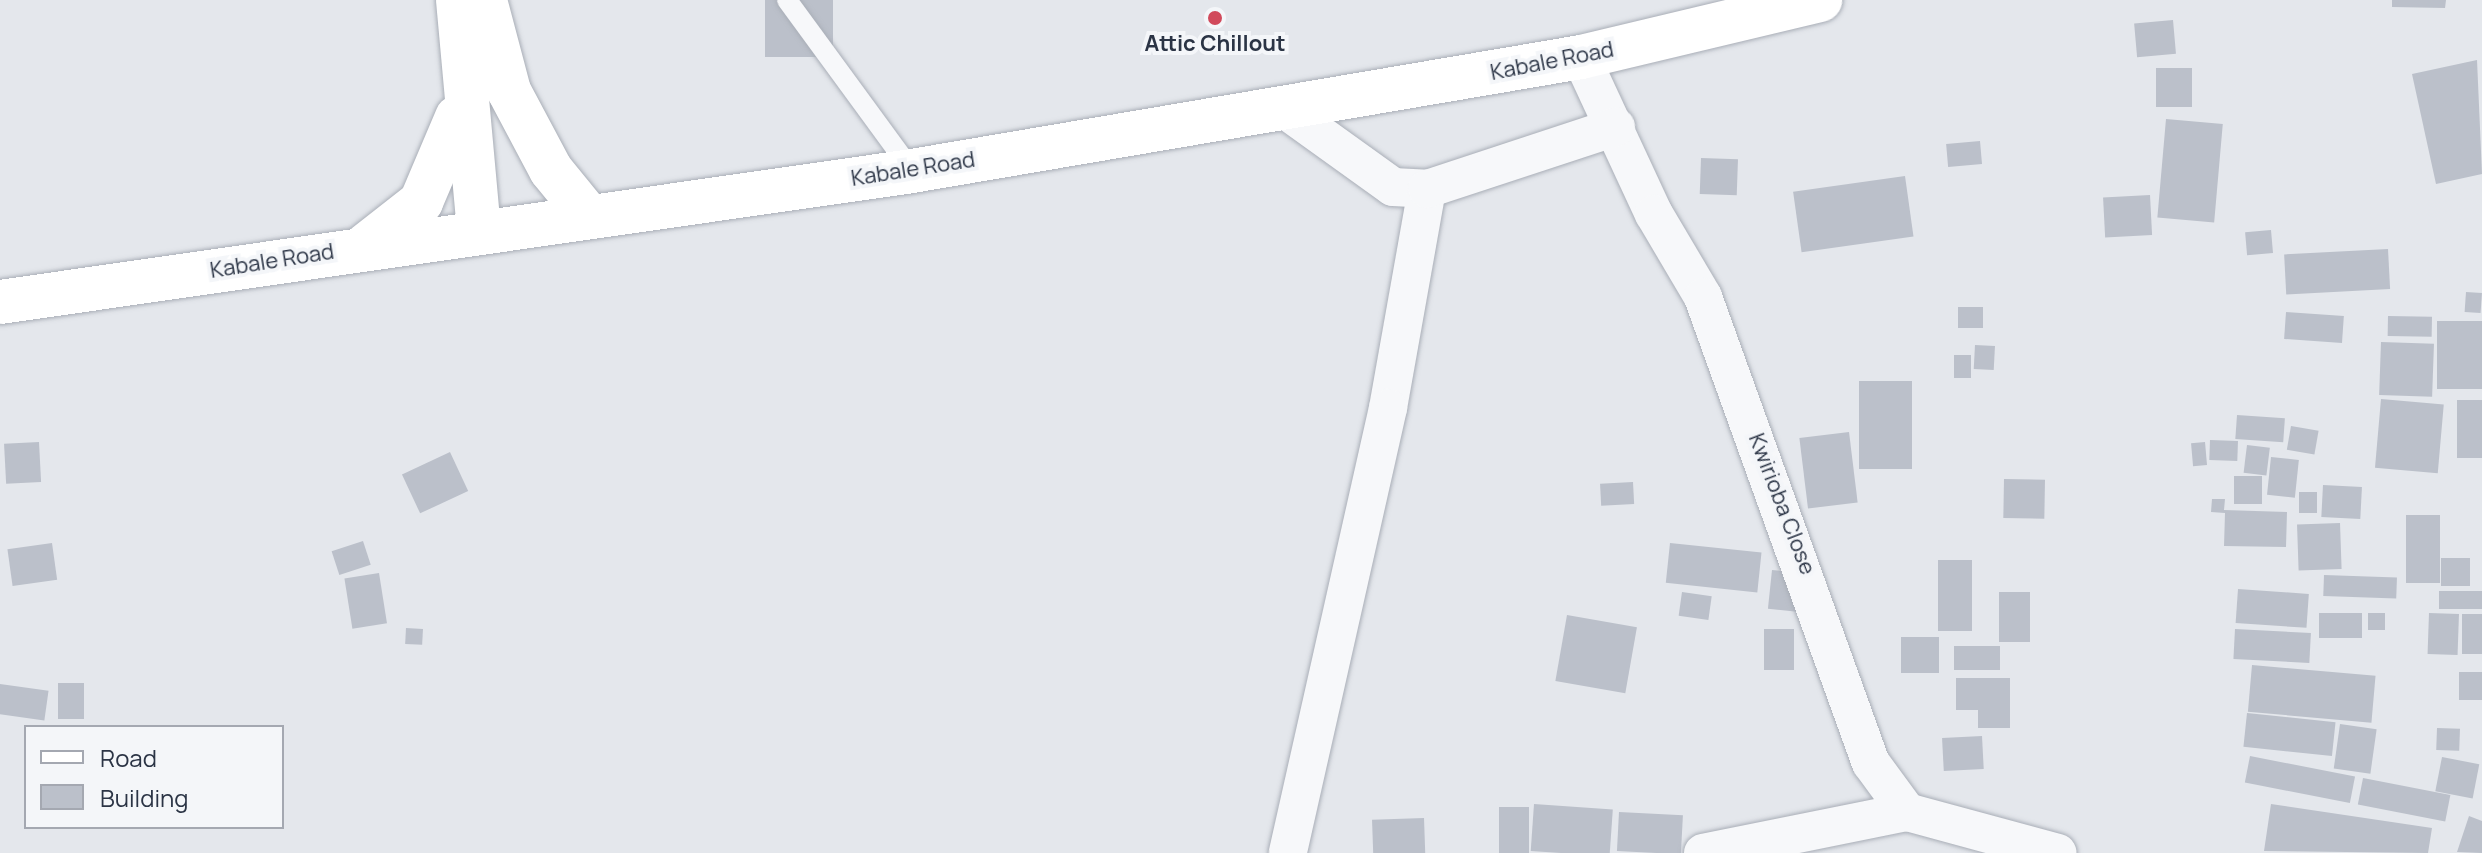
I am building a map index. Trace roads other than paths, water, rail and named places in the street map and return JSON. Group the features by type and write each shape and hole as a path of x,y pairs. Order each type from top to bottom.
{"main road":[{"path":"458,0 463,88 479,232"},
{"path":"485,0 509,91 551,170 587,214"},
{"name":"Kabale Road","path":"0,302 587,214 912,171 1581,57 1820,0"},
{"path":"364,247 401,221 432,186 463,88"}],"street":[{"name":"Kwirioba Close","path":"1581,57 1654,214 1703,297 1871,763 1907,812"},
{"path":"1283,108 1393,187 1427,189 1616,127"},
{"path":"1288,853 1388,408 1427,189"},
{"path":"1703,853 1907,812 2058,853"}],"lane":[{"path":"787,0 912,171"}],"place":[{"name":"Attic Chillout","path":"1215,18"}]}
